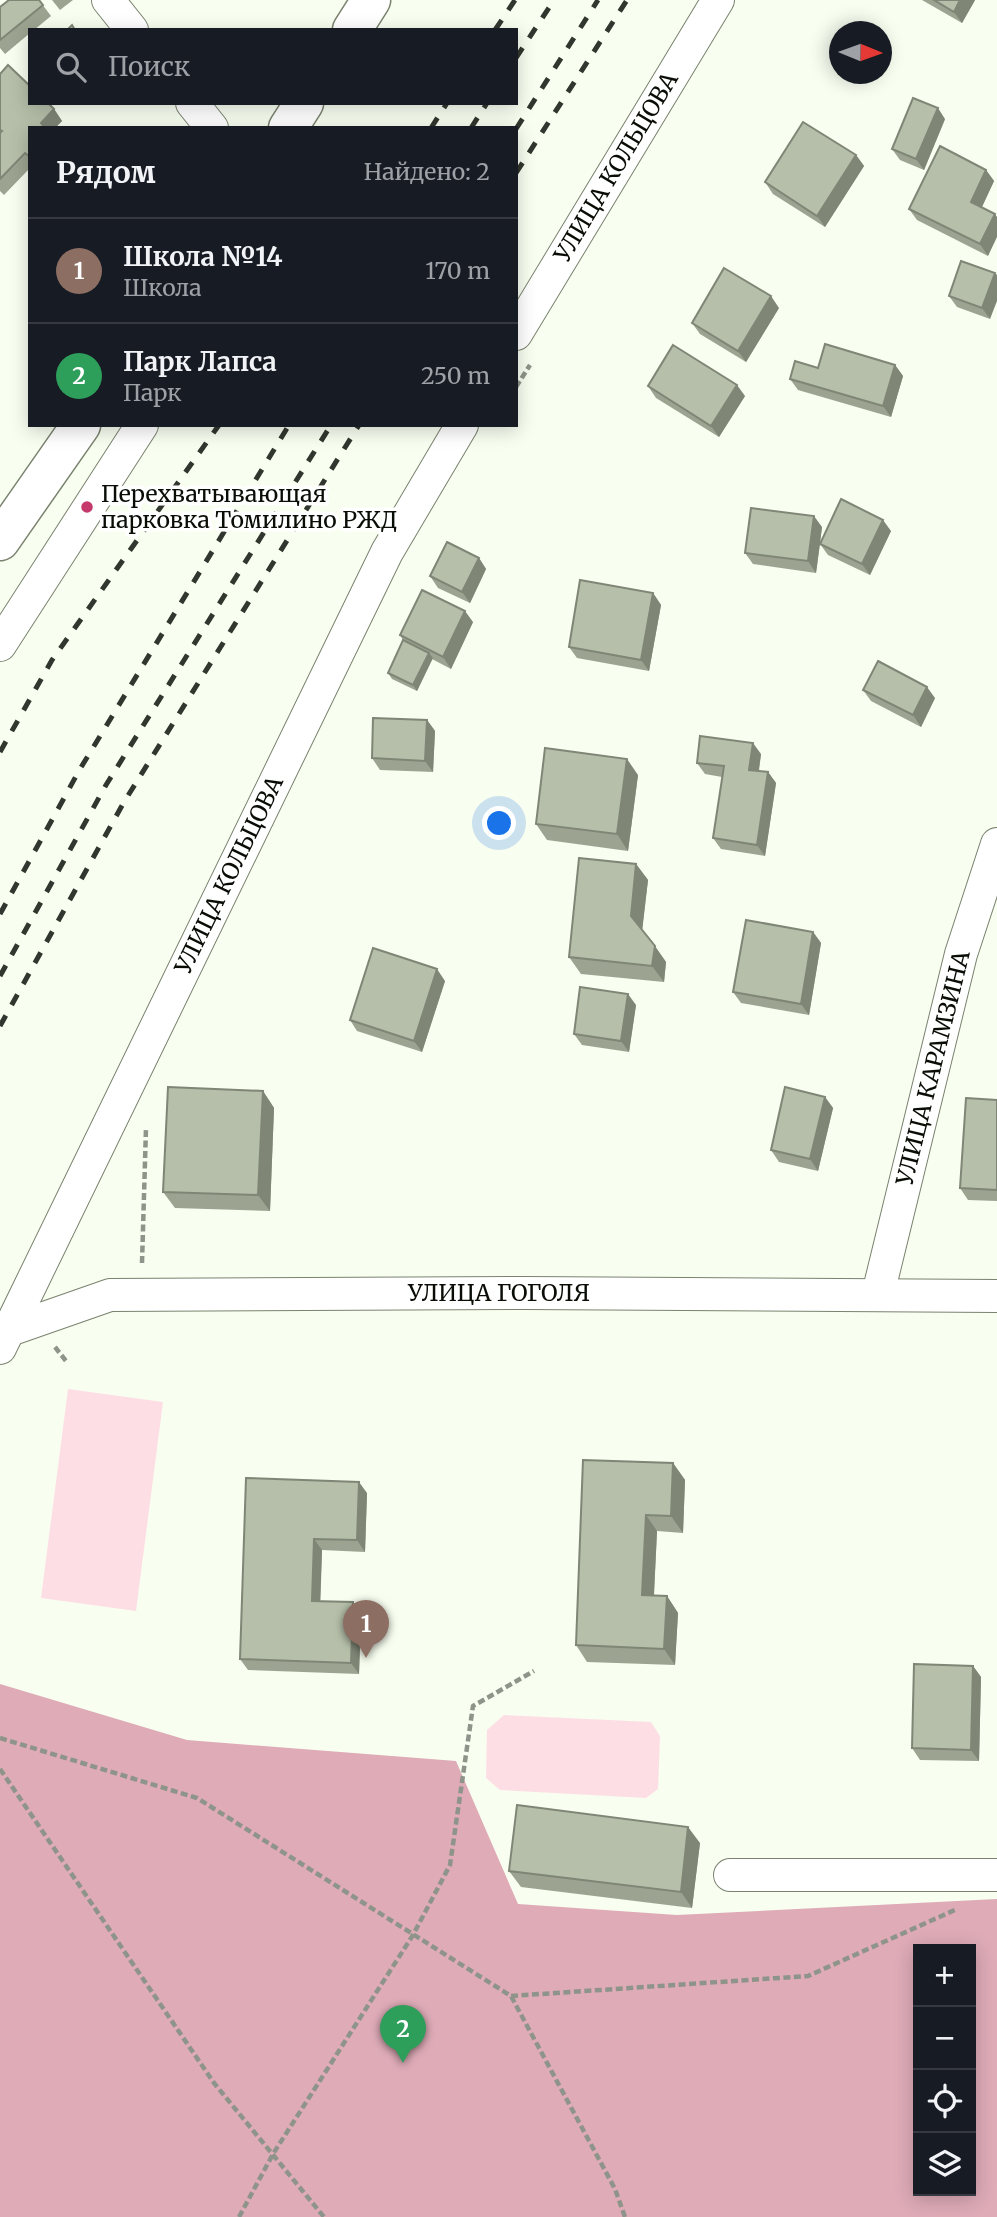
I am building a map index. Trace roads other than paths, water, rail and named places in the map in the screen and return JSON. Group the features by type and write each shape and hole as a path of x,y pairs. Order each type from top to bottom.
{"main road":[{"path":"353,28 371,0"},
{"path":"289,126 303,105"},
{"path":"0,541 80,427"}],"street":[{"path":"108,0 130,28"},
{"name":"УЛИЦА КОЛЬЦОВА","path":"518,331 718,0"},
{"path":"194,105 210,126"},
{"path":"0,645 141,427"},
{"name":"УЛИЦА КОЛЬЦОВА","path":"4,1340 387,552 461,427"},
{"name":"УЛИЦА КАРАМЗИНА","path":"878,1294 961,954 997,845"},
{"name":"УЛИЦА ГОГОЛЯ","path":"4,1340 110,1294 997,1296"},
{"path":"730,1875 997,1875"}],"railway":[{"path":"496,28 515,0"},
{"path":"518,55 554,0"},
{"path":"518,126 598,0"},
{"path":"518,170 627,0"},
{"path":"432,126 446,105"},
{"path":"472,126 486,105"},
{"path":"0,752 52,660 218,427"},
{"path":"0,914 80,769 288,427"},
{"path":"0,976 106,785 330,427"},
{"path":"0,1026 124,802 358,427"}],"place":[{"name":"Перехватывающая парковка Томилино РЖД","path":"87,507"},
{"name":"Школа №14","path":"366,1658"},
{"name":"Парк Лапса","path":"403,2063"}]}
